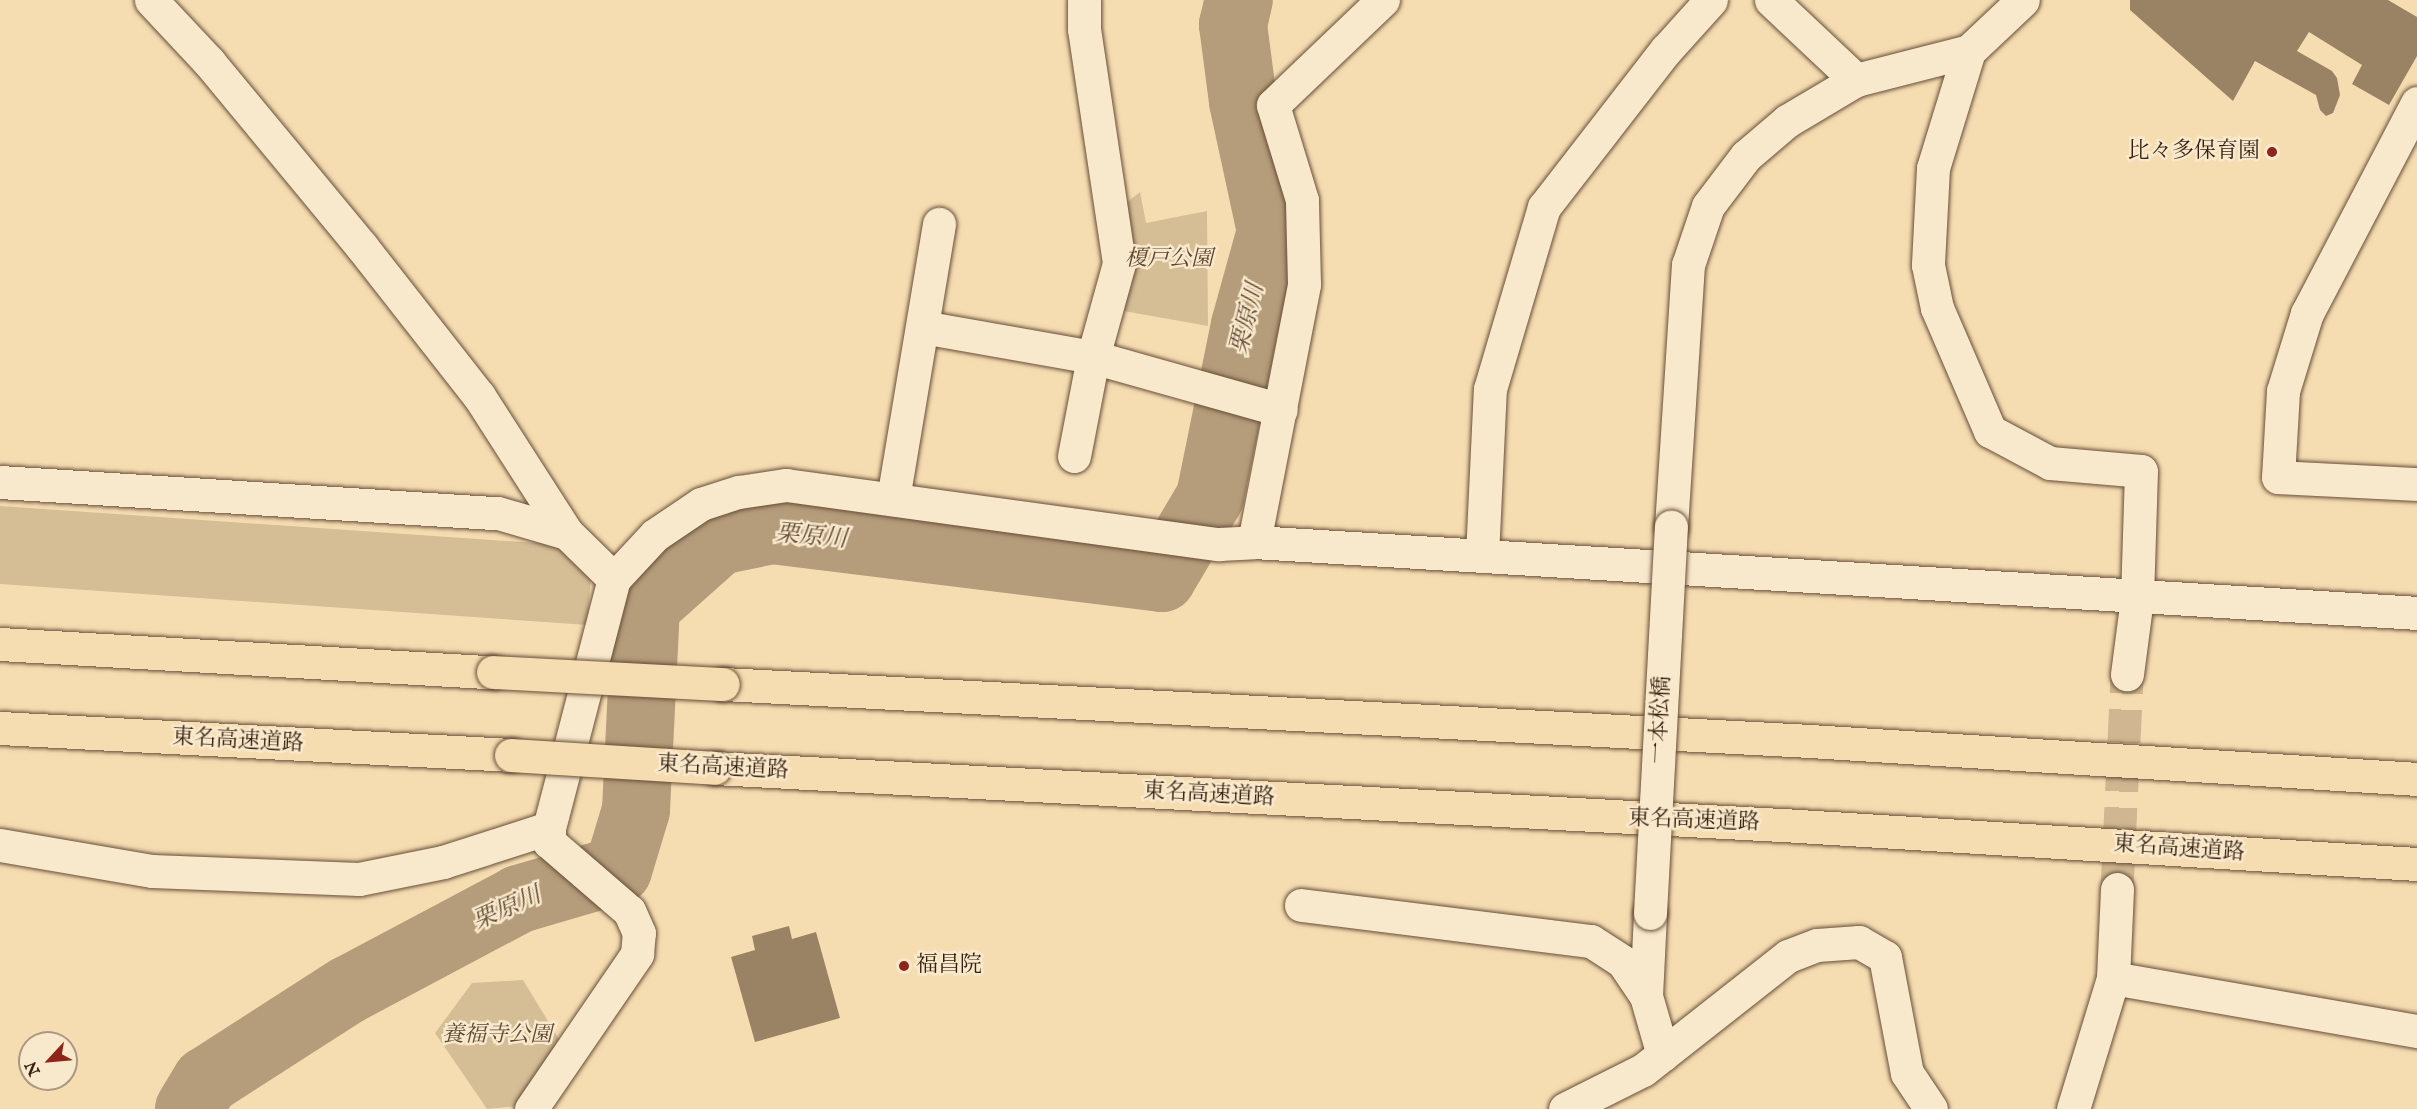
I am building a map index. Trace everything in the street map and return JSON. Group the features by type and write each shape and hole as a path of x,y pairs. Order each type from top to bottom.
{"highway":[{"path":"0,644 1810,741 2417,779"},
{"name":"東名高速道路","path":"0,728 1799,826 2417,864"}],"street":[{"path":"151,0 209,62 309,182 472,387 567,533 614,579"},
{"path":"1074,456 1093,357 1119,263 1084,29 1084,0"},
{"path":"1254,542 1269,406 1304,284 1302,200 1273,105 1383,0"},
{"path":"1482,556 1490,389 1544,207 1666,50 1711,0"},
{"path":"1771,0 1856,80"},
{"path":"2023,0 1969,51 1933,168 1928,265 1937,308 1990,430 2050,463 2141,471 2137,598 2127,674"},
{"name":"一本松橋","path":"1646,996 1671,527 1688,265 1708,206 1746,156 1787,121 1856,80 1969,51"},
{"path":"2417,103 2307,313 2283,391 2278,477 2417,484"},
{"path":"893,499 939,224"},
{"path":"923,327 1093,357 1269,406"},
{"path":"0,482 498,513 567,533"},
{"path":"549,835 614,579 655,535 701,504 739,492 786,485 1219,544 1254,542 2137,598 2417,613"},
{"path":"0,845 152,871 359,879 443,862 549,835"},
{"path":"531,1109 637,954 639,933 618,900 549,835"},
{"path":"2073,1109 2113,978 2117,889"},
{"path":"1301,905 1591,941 1623,962 1646,996 1663,1055"},
{"path":"1565,1109 1643,1070 1788,957 1817,945 1859,942 1885,957 1907,1073 1930,1109"},
{"path":"2113,978 2417,1031"}],"green space":[{"name":"榎戸公園","path":"1140,192 1146,223 1207,211 1208,326 1118,310 1126,203"},
{"path":"0,506 565,545 591,574 587,625 0,584"},
{"name":"養福寺公園","path":"523,980 562,1044 518,1106 487,1109 435,1033 472,983"}],"building":[{"path":"2130,0 2388,0 2417,17 2417,56 2389,105 2352,84 2362,65 2309,32 2297,51 2332,71 2337,78 2340,95 2333,113 2326,116 2320,110 2316,95 2255,61 2233,101 2130,10"},
{"path":"789,926 792,939 816,932 840,1018 755,1042 731,957 755,950 752,936"}],"waterway":[{"name":"栗原川","path":"189,1109 206,1081 348,990 519,899 618,870 636,810 646,606 719,541 772,530 1162,578 1210,497 1245,325 1271,231 1243,101 1233,25 1239,0"}],"tunnel":[{"path":"2117,889 2127,674"}],"place":[{"name":"比々多保育園","path":"2272,152"},
{"name":"福昌院","path":"904,966"}]}
